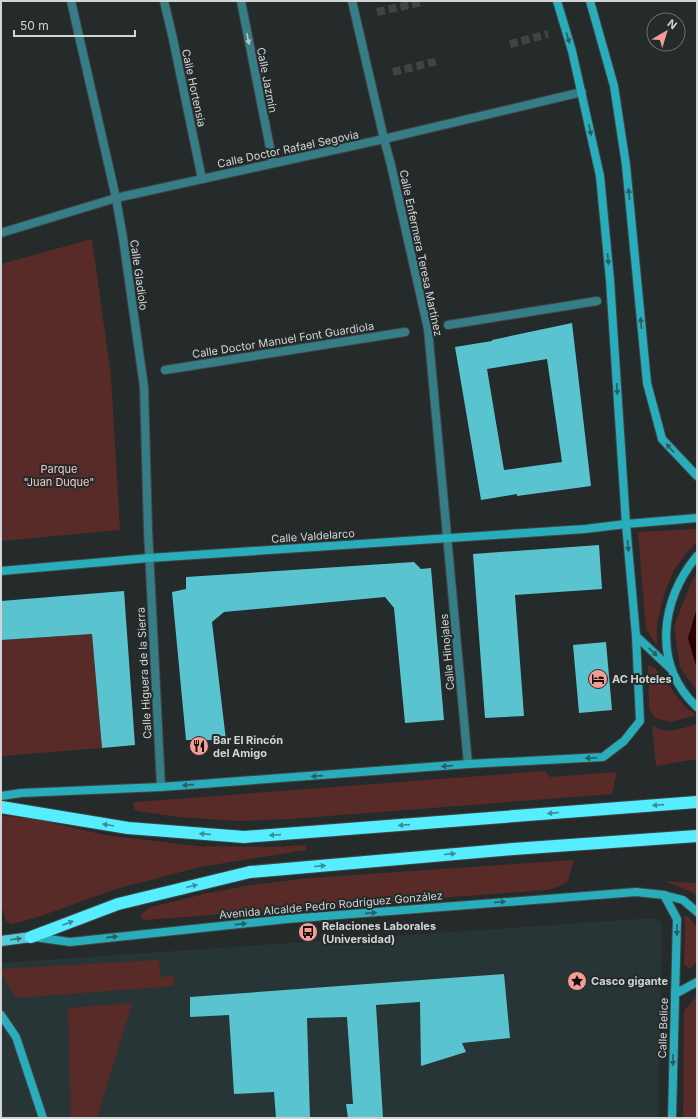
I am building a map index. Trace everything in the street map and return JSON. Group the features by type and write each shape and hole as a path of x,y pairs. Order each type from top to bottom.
{"highway":[{"path":"1,807 128,828 244,837 697,802"},
{"path":"31,937 118,904 250,872 513,849 697,836"}],"main road":[{"path":"1,796 20,793 162,787 468,764 604,758 624,741 640,721 636,636 626,524 610,280 600,176 572,51 557,1"},
{"path":"590,1 614,86 626,165 647,383 662,439 697,476"},
{"name":"Calle Valdelarco","path":"1,571 149,558 585,529 697,518"},
{"path":"697,556 678,583 666,625 666,644 670,668 688,699 697,707"},
{"path":"636,636 670,668"},
{"name":"Avenida Alcalde Pedro Rodríguez González","path":"1,941 31,937 70,942 295,918 636,892 664,895 683,900 697,912"},
{"name":"Calle Belice","path":"664,895 677,919 672,1118"},
{"path":"675,994 697,982"},
{"path":"1,1015 16,1037 43,1118"}],"street":[{"name":"Calle Gladiolo","path":"71,1 116,198 144,387 149,558"},
{"name":"Calle Hortensia","path":"164,1 202,179"},
{"name":"Calle Jazmín","path":"240,1 273,163"},
{"name":"Calle Enfermera Teresa Martínez","path":"352,1 428,329 447,538"},
{"name":"Calle Doctor Rafael Segovia","path":"1,233 116,198 384,140 582,92"},
{"path":"448,325 598,301"},
{"name":"Calle Doctor Manuel Font Guardiola","path":"165,370 405,332"},
{"name":"Calle Hinojales","path":"447,538 468,764"},
{"name":"Calle Higuera de la Sierra","path":"149,558 162,787"}],"shaded area":[{"path":"697,608 697,669 688,638"},
{"path":"655,918 659,919 662,926 658,1118 1,1118 1,963"}],"green space":[{"name":"Parque \"Juan Duque\"","path":"92,239 111,376 120,530 1,541 1,264"},
{"path":"697,529 697,542 687,552 674,570 665,592 657,623 657,646 646,629 638,532"},
{"path":"697,573 697,608 688,638 697,669 697,691 680,667 674,626 692,580"},
{"path":"92,634 102,748 1,756 1,640"},
{"path":"648,665 655,668 686,708 697,715 670,722 655,718 649,709"},
{"path":"697,724 697,759 656,766 652,725 668,731"},
{"path":"545,771 550,777 617,772 612,794 290,819 239,821 179,817 138,811 134,809 133,804 136,802"},
{"path":"1,816 30,818 105,835 196,846 271,847 306,845 306,850 200,867 116,889 38,917 12,924 6,921 1,903"},
{"path":"574,860 568,881 560,886 548,890 144,920 141,917 141,914 151,907 204,894 251,885 310,878"},
{"path":"664,881 697,883 697,897 692,892"},
{"path":"685,915 689,917 697,928 697,961 692,967 689,968 684,965"},
{"path":"159,960 161,977 174,976 174,986 16,998 1,973 1,969"},
{"path":"697,996 697,1118 683,1118 684,1011"},
{"path":"132,1003 97,1118 71,1118 68,1008"}],"building":[{"path":"572,323 591,486 517,496 517,494 481,500 455,347","holes":["547,359 562,462 504,470 487,369"]},
{"path":"599,545 602,589 515,595 524,716 485,718 473,554"},
{"path":"414,562 421,569 431,568 444,720 405,723 394,608 385,597 224,612 212,622 226,740 186,740 172,592 186,589 186,577"},
{"path":"124,591 135,745 102,748 92,634 1,640 1,601"},
{"path":"606,642 612,710 579,713 573,645"},
{"path":"504,974 510,1038 462,1043 466,1052 421,1066 420,1002 376,1005 383,1118 348,1118 346,1104 353,1104 347,1017 307,1018 310,1118 276,1118 274,1092 234,1094 229,1015 190,1017 190,997"}],"tunnel":[{"path":"377,12 423,2"},
{"path":"510,44 548,34"},
{"path":"393,72 438,61"}],"place":[{"name":"AC Hoteles","path":"598,679"},
{"name":"Bar El Rincón del Amigo","path":"199,746"},
{"name":"Relaciones Laborales (Universidad)","path":"308,932"},
{"name":"Casco gigante","path":"577,981"}]}
